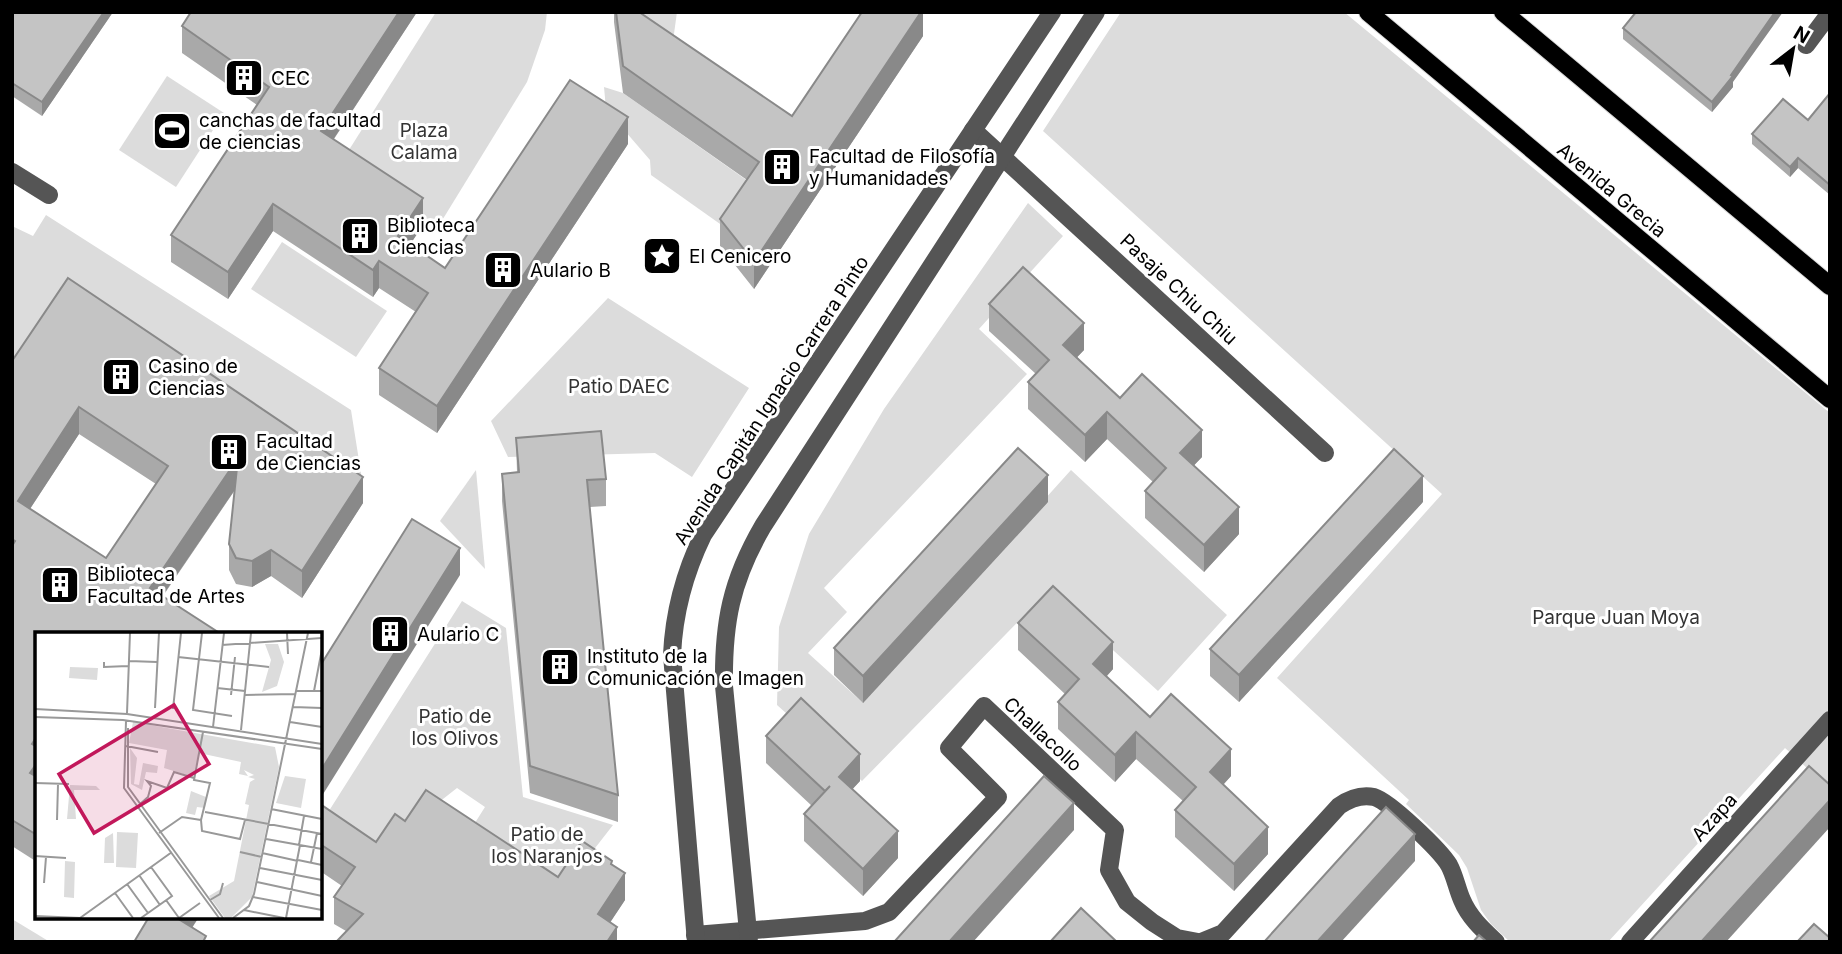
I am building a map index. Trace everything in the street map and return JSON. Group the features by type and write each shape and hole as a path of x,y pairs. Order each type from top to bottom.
{"main road":[{"name":"Avenida Grecia","path":"1368,12 1830,399"},
{"path":"1503,12 1830,286"}],"street":[{"name":"Avenida Capitán Ignacio Carrera Pinto","path":"696,938 672,655 681,586 703,535 1052,12"},
{"path":"696,938 748,936 724,686 723,647 734,586 746,558 764,526 1096,12"},
{"path":"1806,45 1830,13"},
{"name":"Pasaje Chiu Chiu","path":"973,130 1325,453"},
{"path":"12,172 49,195"},
{"name":"Challacollo","path":"748,936 865,921 889,912 998,797 949,748 984,706 1115,830 1109,870 1127,902 1177,938 1199,942 1223,933 1339,806 1361,796 1375,798 1388,806 1439,851 1450,866 1469,914 1496,942"},
{"name":"Azapa","path":"1630,942 1830,720"}],"green space":[{"name":"Plaza Calama","path":"436,12 547,12 545,30 527,82 438,227 342,161"},
{"path":"627,12 677,12 673,41"},
{"name":"Parque Juan Moya","path":"1121,12 1344,12 1830,413 1830,789 1785,748 1608,942 1510,942 1491,924 1481,910 1467,868 1459,855 1406,804 1409,800 1277,678 1442,494 1043,131"},
{"name":"canchas de facultad de ciencias","path":"167,76 224,113 176,187 119,150"},
{"path":"604,87 623,93 759,189 730,231 651,175 650,160 606,109"},
{"path":"1028,203 1063,236 979,329 1027,374 824,588 847,612 808,653 862,702 1071,470 1227,615 1158,691 1048,591 862,781 777,705 779,627 809,534 884,409"},
{"path":"46,215 351,410 363,486 12,382 12,226 33,236"},
{"path":"282,242 387,311 356,357 251,289"},
{"name":"Patio DAEC","path":"608,298 749,388 692,477 655,453 508,457 491,421"},
{"path":"476,470 485,569 440,521"},
{"name":"Patio de los Olivos","path":"462,601 506,628 523,797 613,825 557,897 466,837 485,807 457,788 368,858 322,826 322,822"},
{"path":"12,919 50,942 12,942"}],"building":[{"path":"12,12 104,12 42,102 12,83"},
{"path":"191,12 399,12 321,131 423,198 398,236 445,268 570,80 628,117 437,406 379,368 428,293 379,261 373,270 273,204 228,272 171,235 269,87 182,26"},
{"path":"616,12 639,12 792,116 862,12 921,12 754,262 720,219 759,162 623,66"},
{"path":"1636,12 1775,12 1731,75 1733,76 1712,102 1623,28"},
{"path":"1830,93 1830,185 1798,158 1790,167 1752,134 1783,99 1808,120"},
{"path":"1023,267 1084,323 1063,345 1120,398 1142,374 1202,430 1180,453 1239,507 1204,545 1145,491 1166,468 1107,412 1085,435 1028,382 1049,360 989,304"},
{"path":"68,278 363,477 302,571 271,550 252,561 236,558 229,544 238,458 150,588 218,632 35,632 35,739 32,744 35,746 35,766 30,773 35,776 35,834 12,820 12,546 15,541 12,539 12,361","holes":["79,407 168,466 106,558 18,501"]},
{"name":"Instituto de la Comunicación e Imagen","path":"601,431 606,479 587,480 618,795 530,766 502,474 519,472 516,438"},
{"path":"1018,448 1048,475 863,676 834,648"},
{"path":"1394,449 1423,476 1239,675 1210,649"},
{"name":"Aulario C","path":"412,519 460,548 322,769 322,663"},
{"path":"1053,586 1113,642 1093,664 1150,717 1171,694 1231,749 1210,772 1268,827 1234,864 1175,810 1196,787 1136,732 1115,755 1058,702 1079,679 1018,623"},
{"path":"801,698 860,754 839,777 898,831 863,869 804,814 830,786 825,791 766,736"},
{"path":"1809,766 1830,785 1830,800 1701,942 1649,942"},
{"path":"1044,776 1074,803 949,942 894,942"},
{"path":"426,790 558,877 582,841 625,873 598,914 617,927 607,942 336,942 363,914 334,897 355,867 322,845 322,805 376,842 395,814 405,821"},
{"path":"1386,807 1415,834 1317,942 1264,942"},
{"path":"1081,908 1117,942 1050,942"},
{"path":"148,919 181,919 206,936 203,942 134,942"},
{"path":"1814,924 1830,938 1830,942 1797,942"},
{"path":"1479,935 1487,942 1473,942"}],"place":[{"name":"CEC","path":"244,78"},
{"name":"canchas de facultad de ciencias","path":"172,131"},
{"name":"Facultad de Filosofía y Humanidades","path":"782,167"},
{"name":"Biblioteca Ciencias","path":"360,236"},
{"name":"El Cenicero","path":"662,256"},
{"name":"Aulario B","path":"503,270"},
{"name":"Casino de Ciencias","path":"121,377"},
{"name":"Facultad de Ciencias","path":"229,452"},
{"name":"Biblioteca Facultad de Artes","path":"60,585"},
{"name":"Aulario C","path":"390,634"},
{"name":"Instituto de la Comunicación e Imagen","path":"560,667"}],"park label":[{"name":"Patio de los Naranjos","path":"547,845"}]}
